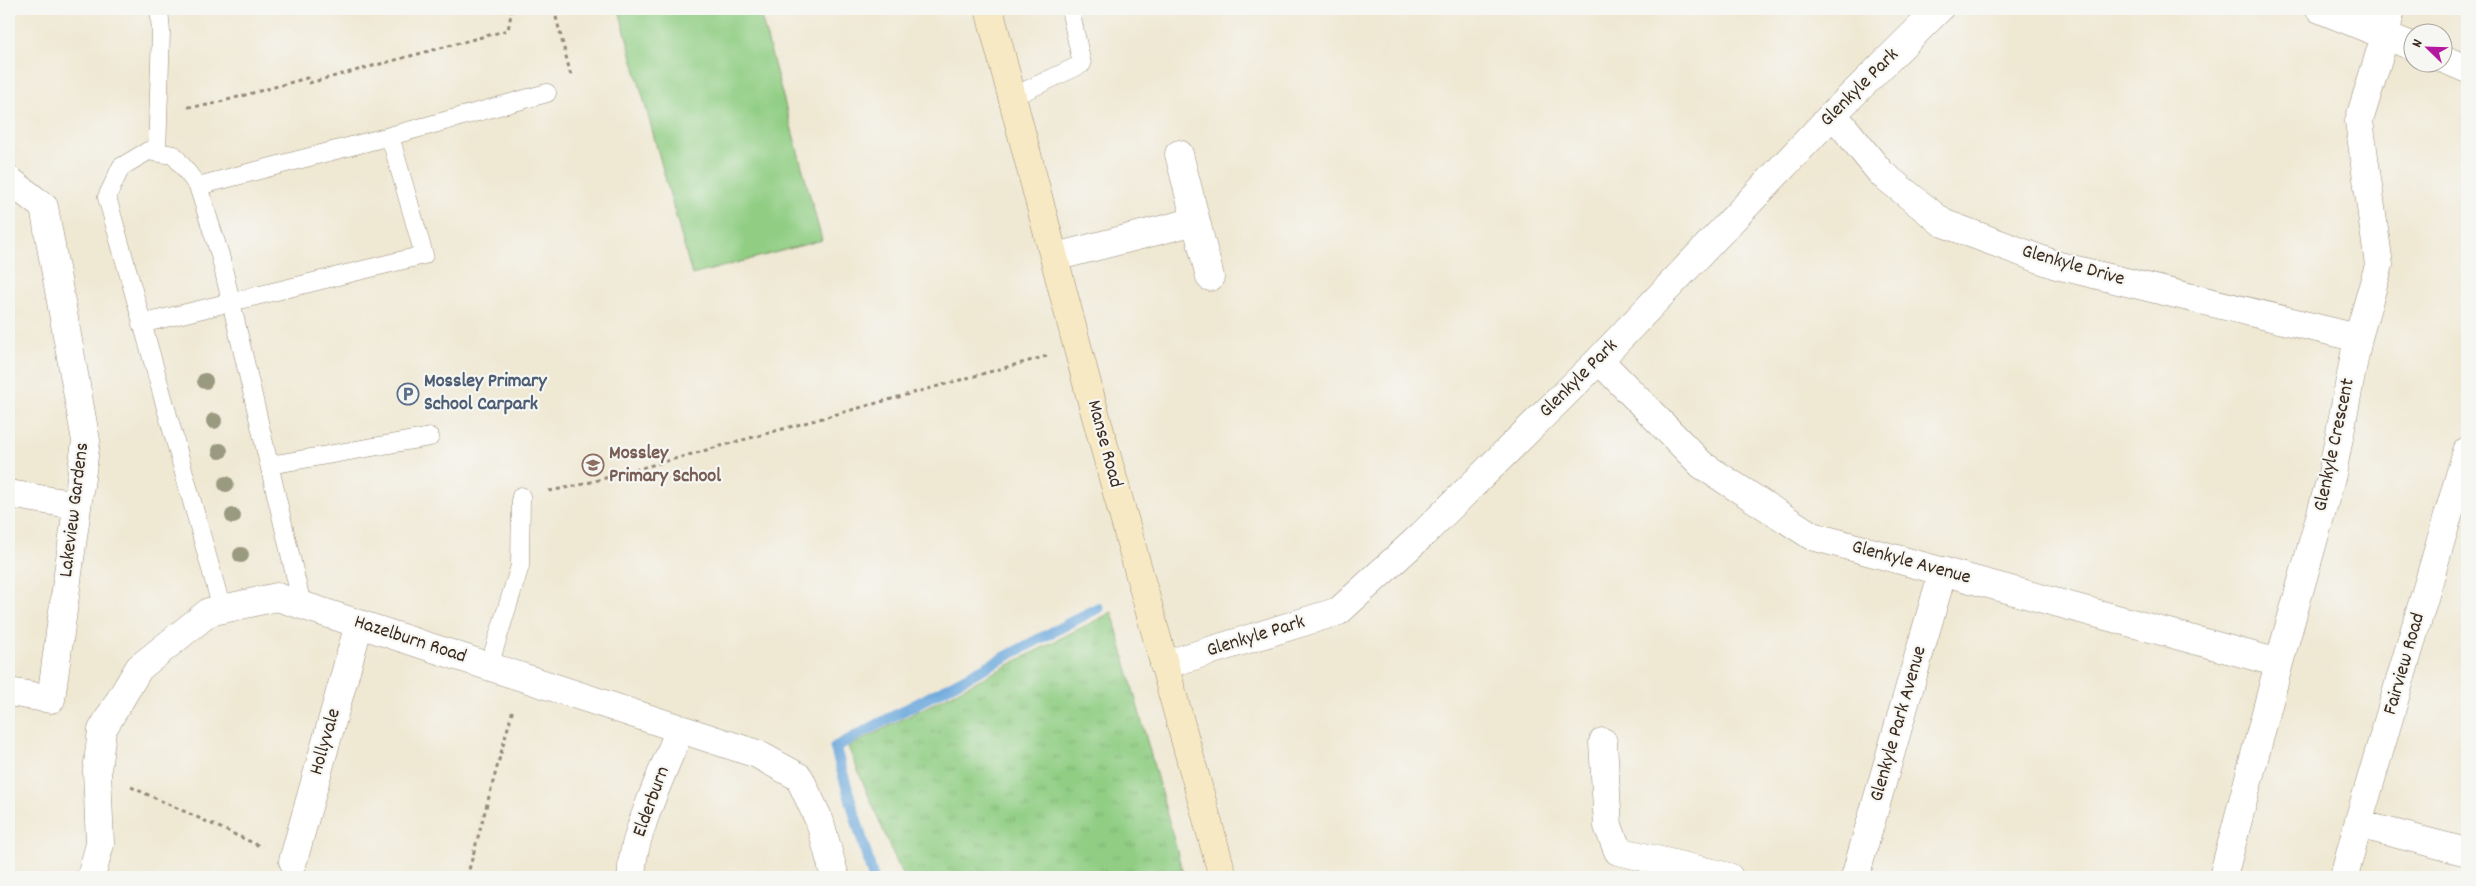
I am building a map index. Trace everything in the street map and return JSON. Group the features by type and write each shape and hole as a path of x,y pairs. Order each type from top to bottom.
{"main road":[{"name":"Manse Road","path":"989,9 1164,665 1223,877"}],"street":[{"name":"Glenkyle Park","path":"1164,665 1339,611 1422,535 1599,360 1833,114 1939,9"},
{"path":"2320,9 2404,43"},
{"name":"Glenkyle Crescent","path":"2223,877 2279,663 2332,474 2358,338 2379,265 2359,121 2385,36 2391,9"},
{"path":"2454,63 2467,69"},
{"name":"Glenkyle Drive","path":"1833,114 1881,173 1943,223 2056,265 2358,338"},
{"path":"1179,154 1210,277"},
{"name":"Lakeview Gardens","path":"9,180 44,207 86,441 51,699 9,692"},
{"path":"1055,258 1196,221"},
{"name":"Glenkyle Avenue","path":"1599,360 1702,465 1812,536 2279,663"},
{"name":"Fairview Road","path":"2344,877 2467,451"},
{"path":"9,494 76,505"},
{"name":"Glenkyle Park Avenue","path":"1855,877 1943,571"},
{"name":"Hazelburn Road","path":"91,877 100,844 97,772 102,730 139,668 209,612 278,597 757,754 799,777 820,822 835,877"},
{"name":"Hollyvale","path":"293,861 359,624"},
{"name":"Elderburn","path":"632,877 631,864 639,837 680,729"},
{"path":"1603,742 1608,826 1618,851 1729,877"},
{"path":"2358,824 2467,852"}],"lane":[{"path":"157,152 161,32 159,9"},
{"path":"1012,98 1082,64 1070,9"},
{"path":"198,186 390,136 547,92"},
{"path":"141,324 424,255 390,136"},
{"path":"222,609 106,197 121,167 148,150 174,155 198,186 220,255 232,303 302,605"},
{"path":"270,465 430,437"},
{"path":"489,666 520,566 521,496"}],"path":[{"path":"158,110 209,105 307,78 309,83 508,30 512,9"},
{"path":"547,92 574,86 554,9"},
{"path":"521,496 580,485 1037,358 1079,349"},
{"path":"467,877 522,677"},
{"path":"97,772 330,877"}],"green space":[{"path":"759,9 822,240 692,275 619,10"},
{"path":"1112,612 1184,877 903,877 848,747"}],"waterway":[{"path":"873,877 835,747 1098,608"}],"place":[{"name":"Mossley Primary School Carpark","path":"408,394"},
{"name":"Mossley Primary School","path":"593,465"}]}
